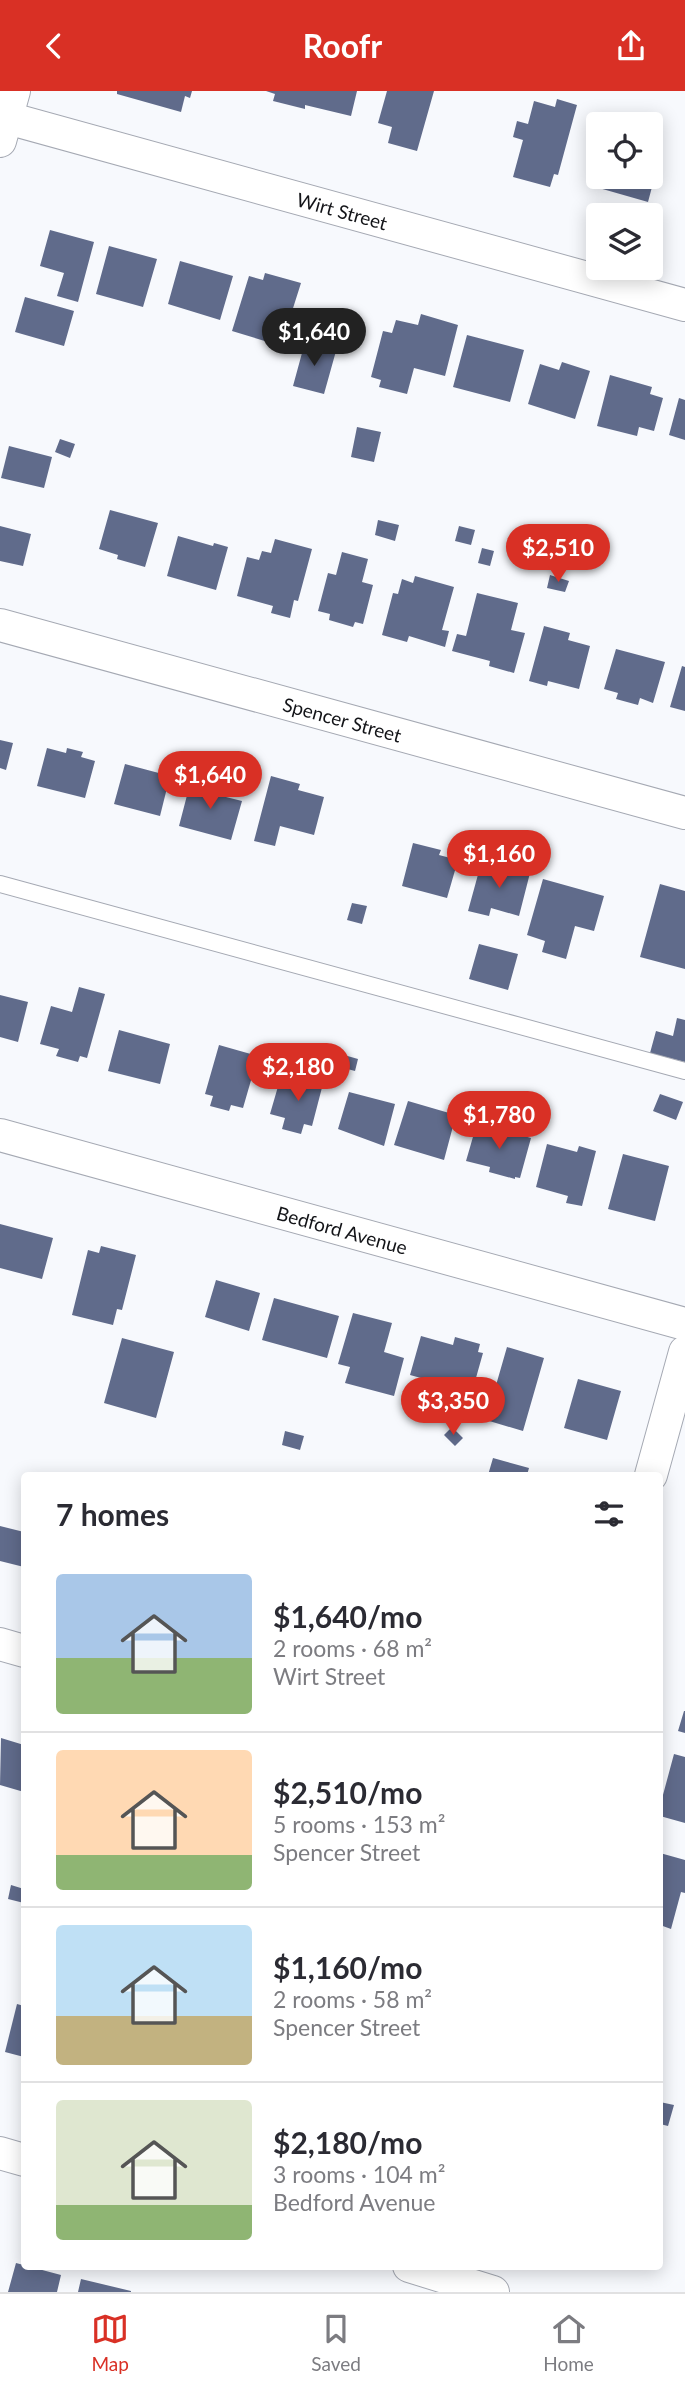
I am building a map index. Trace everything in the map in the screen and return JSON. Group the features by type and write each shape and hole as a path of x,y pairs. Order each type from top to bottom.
{"street":[{"name":"Wirt Street","path":"5,116 685,305"},
{"name":"Spencer Street","path":"0,625 685,813"},
{"name":"Bedford Avenue","path":"0,1135 685,1324"},
{"path":"652,1472 685,1352"},
{"path":"0,1644 21,1650"},
{"path":"0,2154 21,2159"},
{"path":"425,2275 493,2292"}],"lane":[{"path":"0,884 685,1071"}],"building":[{"path":"117,91 192,91 190,98 185,96 181,112 117,94"},
{"path":"266,91 357,91 351,116 305,105 305,109 273,101 275,94"},
{"path":"387,91 434,91 417,151 388,143 392,127 378,123"},
{"path":"557,99 577,105 558,175 554,174 550,187 513,177 523,140 513,137 517,121 528,124 534,101 555,107"},
{"path":"602,189 651,189 648,202"},
{"path":"50,230 94,242 78,302 57,296 64,273 40,266"},
{"path":"109,246 157,259 143,307 96,294"},
{"path":"180,261 233,276 220,320 168,304"},
{"path":"265,273 301,283 281,346 232,331 249,276 263,280"},
{"path":"25,297 74,311 64,346 15,332"},
{"path":"421,314 458,325 445,376 414,368 407,394 379,387 381,380 371,377 383,331 392,333 396,320 418,325"},
{"path":"467,335 524,350 510,402 453,387"},
{"path":"305,342 336,351 324,394 293,386"},
{"path":"562,362 590,371 575,419 528,404 540,364 559,370"},
{"path":"610,375 652,387 650,394 663,398 654,431 639,427 637,436 597,426"},
{"path":"679,398 685,400 685,440 669,435"},
{"path":"357,427 381,432 374,462 351,457"},
{"path":"60,439 75,444 70,458 55,452"},
{"path":"9,446 52,457 44,488 1,478"},
{"path":"110,510 158,523 145,567 117,559 118,555 99,549"},
{"path":"378,520 399,525 395,541 375,535"},
{"path":"0,526 31,534 23,566 0,561"},
{"path":"459,526 475,530 471,545 455,541"},
{"path":"178,536 213,546 214,543 228,547 216,590 167,576"},
{"path":"275,539 312,549 298,601 294,600 290,618 271,613 273,606 237,596 247,557 259,560 262,551 271,553"},
{"path":"482,548 494,551 490,566 478,563"},
{"path":"342,552 368,559 362,582 373,585 363,624 355,622 353,627 329,620 330,614 318,611 328,573 336,575"},
{"path":"550,575 569,581 565,592 547,588"},
{"path":"415,576 454,587 442,630 449,631 445,647 409,636 407,642 382,635 393,593 398,594 402,579 413,583"},
{"path":"477,593 518,603 511,630 525,633 514,673 489,666 490,661 452,651 457,634 466,636"},
{"path":"544,626 570,633 568,640 590,646 579,689 548,681 547,686 529,681"},
{"path":"616,649 665,662 653,703 640,698 638,705 616,699 618,693 604,689"},
{"path":"682,666 685,667 685,711 670,707"},
{"path":"0,740 13,743 6,770 0,768"},
{"path":"47,748 66,753 67,748 83,752 81,757 95,761 85,798 37,786"},
{"path":"125,764 170,776 160,816 114,804"},
{"path":"271,776 300,784 298,790 324,797 314,835 280,826 275,846 254,841"},
{"path":"191,780 220,787 218,795 242,801 231,840 179,826"},
{"path":"413,843 441,850 439,855 458,860 447,898 402,886"},
{"path":"482,860 530,873 519,916 491,908 489,916 468,911"},
{"path":"543,879 604,896 594,931 575,926 566,959 542,952 545,941 527,935"},
{"path":"660,884 685,891 685,969 640,957"},
{"path":"352,903 367,906 362,924 347,920"},
{"path":"479,944 518,954 508,990 469,979"},
{"path":"79,987 105,994 87,1058 80,1056 78,1062 56,1056 59,1049 40,1044 51,1006 72,1012"},
{"path":"0,995 28,1002 18,1042 0,1037"},
{"path":"677,1018 685,1020 685,1062 650,1053 656,1031 673,1036"},
{"path":"119,1030 170,1044 160,1084 108,1071"},
{"path":"219,1045 258,1056 243,1108 231,1105 229,1111 210,1106 213,1096 205,1094"},
{"path":"344,1055 358,1059 355,1071 340,1067"},
{"path":"307,1071 325,1076 312,1126 304,1124 301,1134 282,1129 285,1118 270,1114 279,1083 302,1089"},
{"path":"349,1092 395,1104 384,1146 338,1129"},
{"path":"660,1094 683,1102 676,1120 653,1111"},
{"path":"408,1101 456,1115 444,1160 394,1145"},
{"path":"477,1123 531,1138 520,1178 489,1172 490,1167 466,1161"},
{"path":"547,1144 577,1152 579,1146 596,1151 582,1206 566,1203 568,1196 536,1187"},
{"path":"623,1154 669,1166 655,1221 608,1209"},
{"path":"0,1224 53,1238 42,1279 0,1268"},
{"path":"101,1246 136,1255 122,1310 117,1309 113,1325 72,1315 88,1250 99,1253"},
{"path":"216,1280 260,1293 249,1331 205,1317"},
{"path":"274,1298 339,1316 327,1358 262,1340"},
{"path":"353,1313 392,1323 384,1352 404,1358 394,1396 345,1383 350,1367 338,1364"},
{"path":"421,1336 453,1345 455,1337 480,1344 478,1352 483,1353 472,1392 410,1375"},
{"path":"122,1338 174,1352 156,1418 104,1403"},
{"path":"507,1347 544,1358 523,1431 486,1420"},
{"path":"578,1379 621,1391 607,1440 564,1428"},
{"path":"452,1427 463,1438 455,1446 444,1435"},
{"path":"285,1431 304,1436 300,1450 282,1445"},
{"path":"493,1458 529,1468 528,1472 489,1472"},
{"path":"0,1526 21,1531 21,1566 0,1561"},
{"path":"685,1711 685,1733 678,1731"},
{"path":"1,1738 21,1744 21,1791 0,1785"},
{"path":"674,1754 685,1757 685,1823 663,1817 663,1795"},
{"path":"663,1854 685,1860 685,1893 681,1892 671,1929 663,1926"},
{"path":"11,1885 21,1888 21,1902 8,1899"},
{"path":"17,2004 21,2005 21,2056 5,2052"},
{"path":"663,2103 674,2105 668,2126 663,2125"},
{"path":"16,2263 21,2264 21,2270 42,2270 61,2275 57,2292 8,2292"},
{"path":"81,2279 131,2291 131,2292 78,2292"}]}
